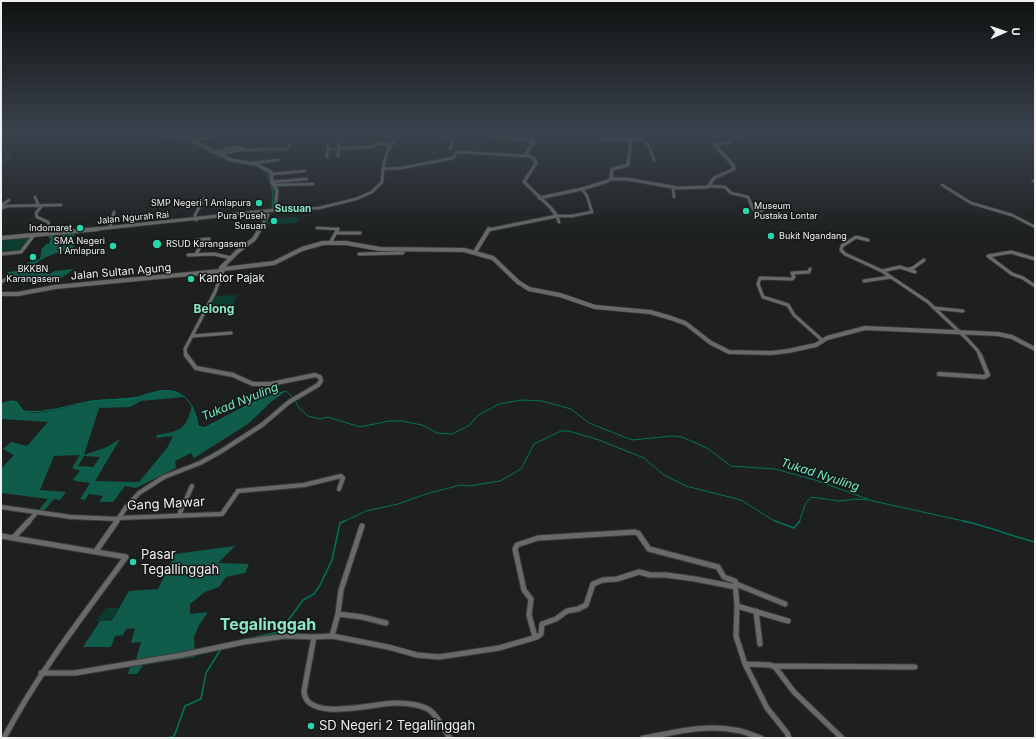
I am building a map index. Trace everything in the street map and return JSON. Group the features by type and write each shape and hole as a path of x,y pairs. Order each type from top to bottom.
{"street":[{"path":"266,168 272,174 272,182 277,193 276,208 274,211"},
{"path":"96,551 133,499 146,488 164,477 200,463 220,452 262,425 289,402 318,385 321,378 318,375 310,375 271,384 257,385 233,375 200,369 193,366 184,354 186,346 215,292 221,270 231,258 254,239 267,213 274,211 319,208 328,204 360,198 372,192 382,184 383,169 391,168"},
{"path":"532,168 524,182 539,198 551,206 559,222"},
{"path":"611,179 612,169 614,168"},
{"path":"709,186 714,178 734,168"},
{"path":"272,174 305,171"},
{"path":"272,182 307,179"},
{"path":"539,198 582,189 611,179 627,179 674,188 709,186 725,187 731,193 748,197 753,209 761,210 766,208"},
{"path":"274,185 313,184"},
{"path":"942,185 971,203 1009,214 1035,227"},
{"path":"674,188 674,197"},
{"path":"475,252 489,229 513,226 557,216 569,216 592,212 587,196 582,189"},
{"path":"35,197 38,204 36,206"},
{"path":"196,220 195,215 204,199"},
{"path":"2,208 3,204 9,200"},
{"path":"2,208 41,206 53,203 61,205"},
{"path":"41,206 36,213 37,217 48,222 49,225 42,234"},
{"path":"110,228 114,212"},
{"name":"Jalan Ngurah Rai","path":"1,238 267,213"},
{"path":"317,228 338,229 337,232"},
{"path":"337,232 360,233"},
{"path":"330,243 337,232"},
{"path":"1,254 21,252 34,235"},
{"path":"868,240 856,237 842,246 841,250 845,254 882,271 934,308 978,351 988,375 984,377 939,374"},
{"path":"198,240 209,239"},
{"path":"196,254 204,240"},
{"name":"Jalan Sultan Agung","path":"1,294 18,294 50,288 178,276 274,263 309,246 330,243 403,252 452,249 475,252 493,258 518,282 529,288 560,295 595,307 650,312 671,318 690,326 711,343 724,350 736,352 783,352 816,345 827,338 865,328 986,333 1008,336 1035,349"},
{"path":"370,254 372,247"},
{"path":"359,254 403,252"},
{"path":"1035,259 1011,252 988,256 1009,273 1023,278 1035,286"},
{"path":"188,255 214,254 231,258"},
{"path":"908,269 914,268 924,260"},
{"path":"882,271 900,267 915,272"},
{"path":"810,269 809,272 792,273 794,277 792,279 760,278 758,284 763,297 788,305 794,315 823,341"},
{"path":"864,281 890,277"},
{"path":"1,282 8,278"},
{"path":"934,308 964,311"},
{"path":"192,336 231,333"},
{"name":"Gang Mawar","path":"1,507 86,518 224,513 238,490 304,485 341,476 343,478 339,490"},
{"path":"179,515 192,486"},
{"path":"13,538 37,512"},
{"path":"332,636 338,614 341,590 362,526"},
{"path":"535,637 529,615 531,599 524,590 515,548 517,545 536,539 638,533 650,549 718,567 724,577 734,580 736,586 737,606 736,636 739,648 745,664 767,708 787,733 789,738"},
{"path":"1,536 126,557 41,673 24,699 4,738"},
{"path":"41,673 80,672 182,655 226,645 285,636 332,636 417,654 439,657 499,648 535,637 541,634 542,624 556,619 566,611 578,609 586,605 593,584 603,580 617,579 639,572 648,575 666,575 736,586 785,604"},
{"path":"737,606 788,621"},
{"path":"756,611 760,644"},
{"path":"338,614 386,622"},
{"path":"314,637 304,691 304,698 308,702 314,706 337,709 392,703 415,705 434,714 450,738"},
{"path":"745,664 773,666 915,667"},
{"path":"773,666 794,692 842,738"},
{"path":"643,738 682,731 716,729 737,730 760,738"}],"green space":[{"path":"299,217 297,223 264,225 267,219"},
{"path":"77,232 66,245 75,244 74,248 56,253 43,259 33,266 30,271 50,274 54,271 74,269 57,281 38,279 21,284 22,282 5,283 13,279 11,277 5,277 8,272 24,270 27,263 40,259 42,249 46,244 49,244 51,238 49,239 49,234"},
{"path":"31,236 19,251 1,253 1,239"},
{"path":"237,295 233,306 210,306 215,296"},
{"path":"163,390 176,392 184,397 141,401 130,407 99,408 84,455 107,447 120,439 95,481 139,482 167,448 173,436 156,438 157,435 181,428 190,414 192,406 197,418 198,426 204,428 252,403 286,391 271,402 248,424 194,458 191,453 175,461 176,468 136,488 125,486 113,502 99,502 103,496 89,494 85,500 80,499 90,483 75,481 73,479 80,471 72,468 80,455 54,456 40,490 66,492 60,500 54,499 43,512 38,511 48,499 1,493 1,469 14,455 3,449 11,442 27,446 48,422 1,419 1,404 11,401 17,402 23,411 35,413 51,411 93,401 138,397","holes":["84,456 100,457 93,467 78,466"]},
{"path":"235,546 218,563 249,564 245,573 226,577 219,587 205,592 190,604 190,614 208,612 199,625 194,637 195,657 143,665 137,674 128,674 130,667 135,663 141,642 131,643 135,628 126,629 123,635 115,636 111,647 83,647 100,621 112,620 129,591 158,589 175,554"},
{"path":"106,608 118,608 112,619 96,621"}],"waterway":[{"path":"260,168 267,173 273,192 272,209"},
{"name":"Tukad Nyuling","path":"1,404 11,401 17,402 23,411 32,412 58,409 92,401 134,398 166,390 176,392 185,397 194,410 198,426 204,428 254,402 275,394 286,391 293,398"},
{"name":"Tukad Nyuling","path":"295,401 300,409 308,416 320,419 328,417 360,427 389,421 402,421 422,425 437,433 452,434 470,425 477,416 499,404 522,400 542,401 571,409 589,423 632,440 672,436 682,437 707,448 731,466 775,469 815,480 873,501 968,522"},
{"path":"343,522 366,511 398,504 429,493 461,485 469,486 500,481 521,469 534,444 561,431 569,431 599,440 644,458 664,475 686,486 741,500 776,522"},
{"path":"799,522 806,503 811,497 839,501 856,499 868,500"},
{"path":"225,644 279,632 282,629 303,600 314,594 320,585 332,560 340,523 345,521"},
{"path":"775,521 794,528 800,521"},
{"name":"Tukad Nyuling","path":"963,521 1035,542"},
{"path":"165,738 173,737 175,734 185,706 201,699 206,673 221,649"}],"place":[{"name":"SMP Negeri 1 Amlapura","path":"259,203"},
{"name":"Museum Pustaka Lontar","path":"746,211"},
{"name":"Pura Puseh Susuan","path":"274,221"},
{"name":"Indomaret","path":"80,228"},
{"name":"Bukit Ngandang","path":"771,236"},
{"name":"RSUD Karangasem","path":"157,244"},
{"name":"SMA Negeri 1 Amlapura","path":"113,246"},
{"name":"BKKBN Karangasem","path":"33,257"},
{"name":"Kantor Pajak","path":"191,279"},
{"name":"Pasar Tegallinggah","path":"133,562"},
{"name":"SD Negeri 2 Tegallinggah","path":"311,726"}],"district":[{"name":"Susuan","path":"293,209"},
{"name":"Belong","path":"214,309"},
{"name":"Tegalinggah","path":"268,625"}]}
